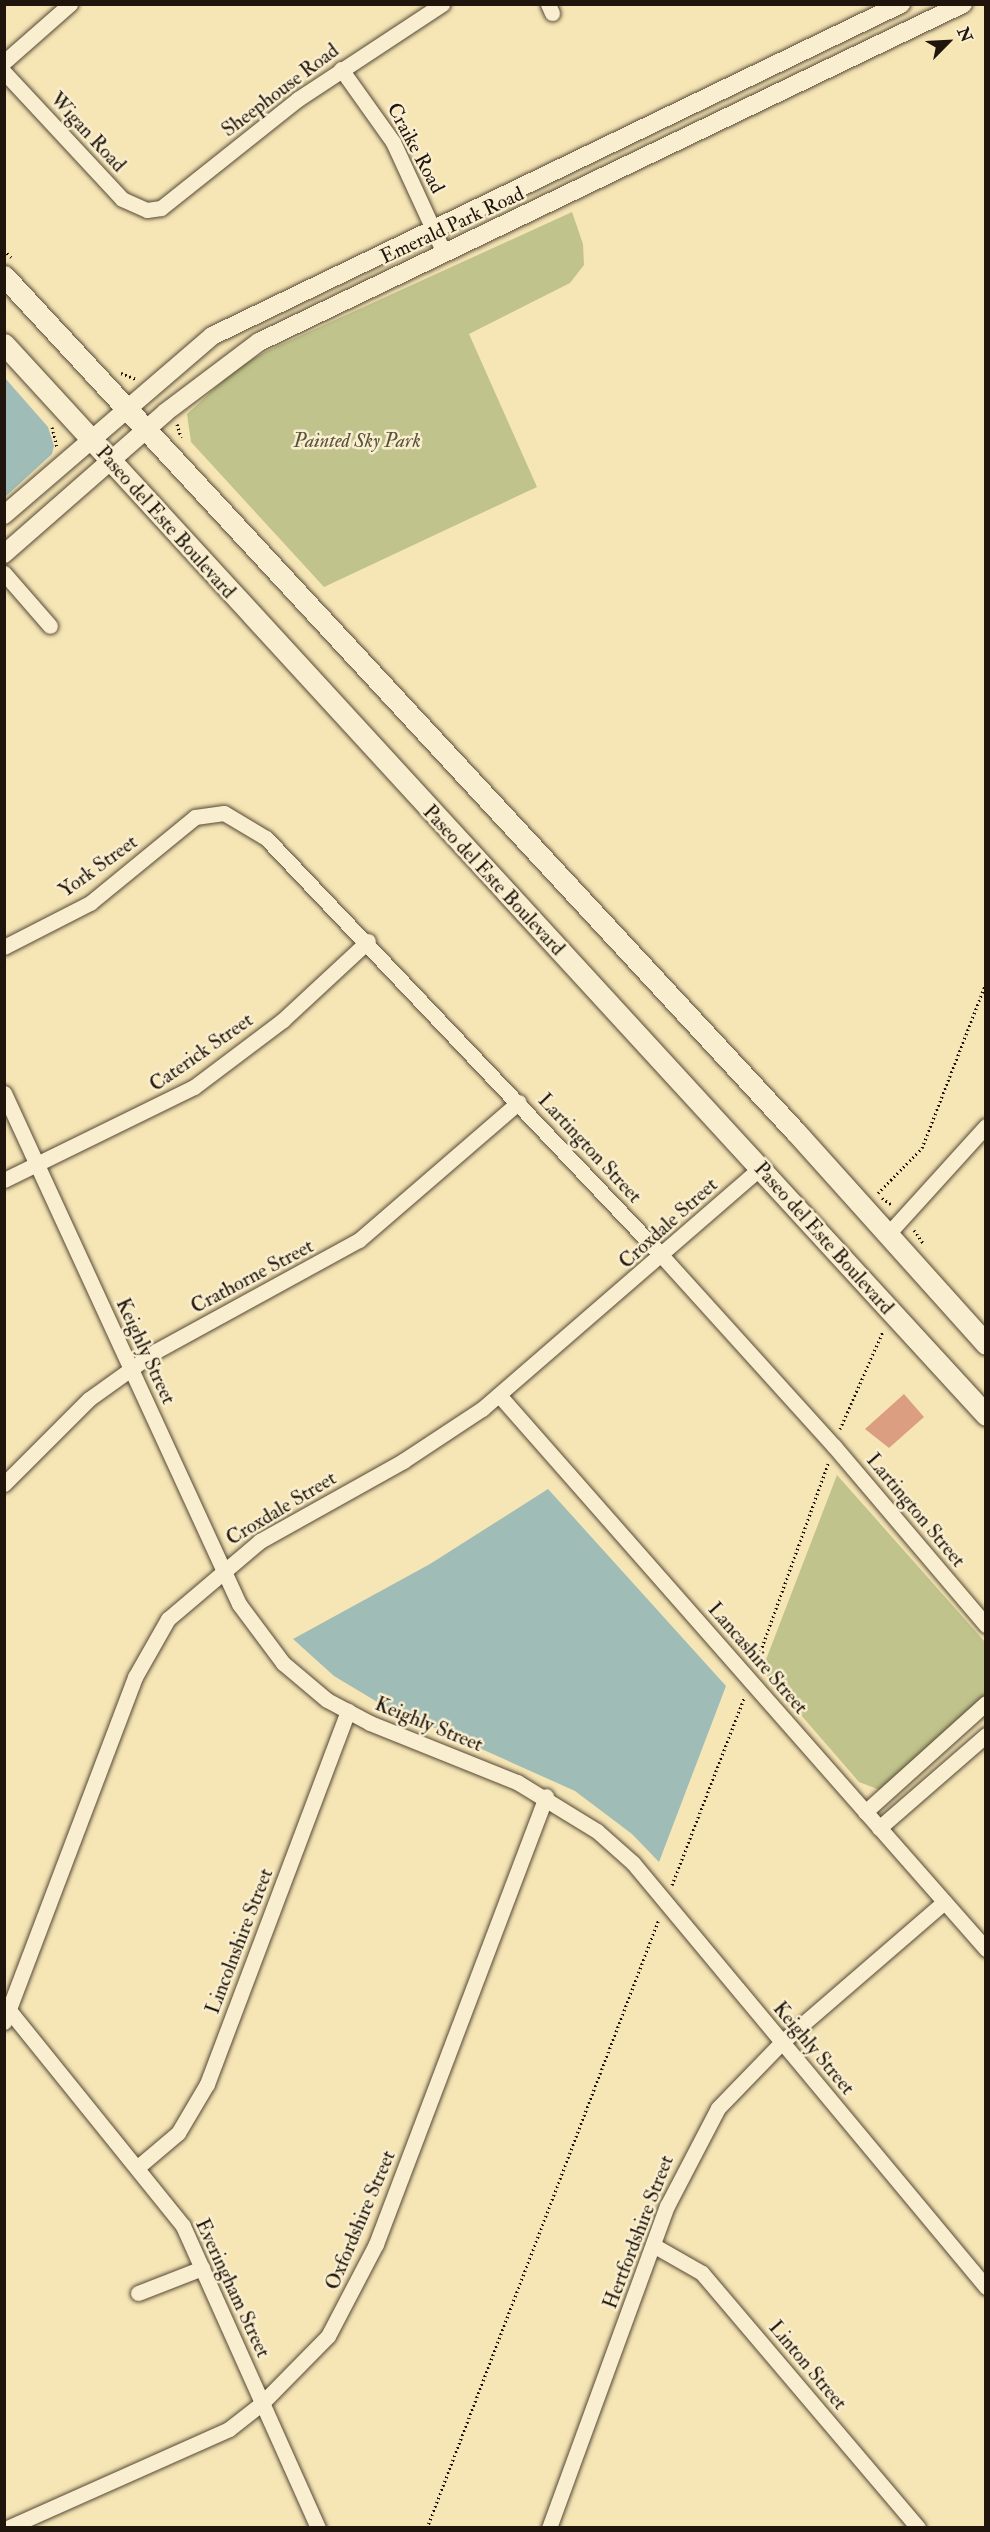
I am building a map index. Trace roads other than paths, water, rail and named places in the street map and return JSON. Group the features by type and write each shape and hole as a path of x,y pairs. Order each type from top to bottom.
{"main road":[{"path":"4,276 888,1234 986,1344"},
{"name":"Paseo del Este Boulevard","path":"4,344 986,1415"}],"street":[{"path":"4,62 70,4"},
{"name":"Sheephouse Road","path":"147,210 173,203 341,69 442,4"},
{"path":"4,515 212,336 432,227 901,4"},
{"name":"Emerald Park Road","path":"4,554 147,429 259,342 963,4"},
{"name":"Craike Road","path":"341,69 393,142 444,253"},
{"name":"Wigan Road","path":"4,72 122,200 147,210"},
{"path":"4,573 50,626"},
{"name":"Lartington Street","path":"210,811 224,813 266,838 369,941 663,1257 834,1446 986,1625"},
{"name":"York Street","path":"4,947 90,903 179,828 210,811"},
{"name":"Caterick Street","path":"4,1180 37,1167 194,1087 283,1020 369,941"},
{"name":"Keighly Street","path":"4,1093 224,1568 256,1629 296,1678 348,1711 546,1796 597,1831 666,1903 986,2287"},
{"name":"Crathorne Street","path":"4,1484 50,1433 131,1370 359,1240 519,1102"},
{"path":"888,1234 983,1134"},
{"name":"Croxdale Street","path":"6,2012 135,1677 168,1619 224,1568 278,1530 403,1461 499,1395 663,1257 760,1168"},
{"name":"Lancashire Street","path":"499,1395 986,1949"},
{"path":"865,1812 986,1703"},
{"name":"Lincolnshire Street","path":"139,2166 178,2133 207,2084 348,1711"},
{"path":"879,1828 986,1735"},
{"name":"Oxfordshire Street","path":"7,2528 229,2429 262,2403 328,2336 355,2293 546,1796"},
{"name":"Hertfordshire Street","path":"549,2528 653,2245 690,2154 718,2108 782,2042 944,1902"},
{"name":"Everingham Street","path":"6,2012 139,2166 183,2226 318,2528"},
{"name":"Linton Street","path":"653,2245 702,2273 918,2528"},
{"path":"138,2293 202,2268"}],"water":[{"path":"5,378 48,427 54,446 52,454 5,497"},
{"path":"548,1489 726,1686 659,1862 632,1834 575,1791 379,1703 334,1676 293,1639 430,1564"}],"park label":[{"name":"Painted Sky Park","path":"357,440"}]}
